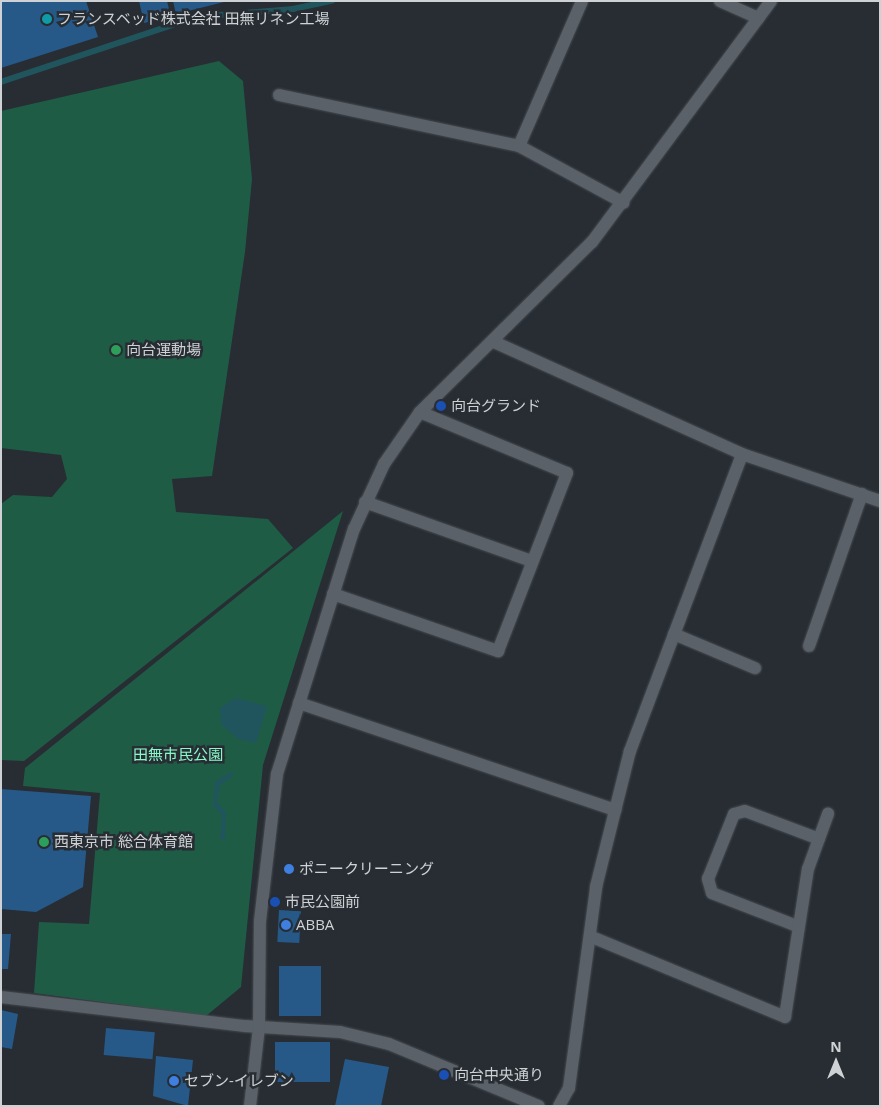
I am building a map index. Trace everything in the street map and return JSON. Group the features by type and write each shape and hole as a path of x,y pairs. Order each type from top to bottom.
{"street":[{"path":"519,146 582,1"},
{"path":"720,1 758,18"},
{"path":"250,1106 259,1027 260,921 271,804 299,703 333,594 365,502 401,435 420,412 494,342 592,242 624,203 771,1"},
{"path":"279,95 519,146 624,203"},
{"path":"494,342 742,454 880,501"},
{"path":"333,594 498,652 567,473 420,412"},
{"path":"559,1106 569,1088 592,937 596,887 630,751 742,454"},
{"path":"810,646 862,494"},
{"path":"365,502 532,561"},
{"path":"674,634 755,668"},
{"path":"299,703 615,810"},
{"path":"797,926 712,893 708,879 734,814 745,811 819,839"},
{"path":"592,937 785,1017 797,926 808,869 828,814"},
{"path":"1,997 259,1027 340,1032 389,1044 539,1106"}],"green space":[{"name":"向台運動場","path":"219,61 243,81 252,179 245,252 212,476 172,479 176,512 268,519 293,548 24,761 1,760 1,504 13,495 52,497 67,479 61,455 1,448 1,111"},
{"name":"田無市民公園","path":"343,511 263,765 241,987 206,1016 34,993 39,922 89,924 100,793 23,786 25,768"}],"water":[{"path":"235,698 267,706 256,743 238,739 221,724 220,708"},
{"path":"231,772 234,775 220,785 217,802 226,812 225,840 220,839 222,815 213,805 215,782"}],"building":[{"name":"フランスベッド株式会社 田無リネン工場","path":"1,1 86,1 98,37 1,68"},
{"path":"139,1 167,1 171,17 144,23"},
{"path":"173,1 224,1 224,2 176,14"},
{"name":"西東京市 総合体育館","path":"1,789 91,796 83,887 36,912 1,909"},
{"path":"279,910 301,911 299,943 277,942"},
{"path":"1,934 11,934 8,969 1,969"},
{"path":"279,966 321,966 321,1016 279,1016"},
{"path":"1,1010 18,1014 12,1049 1,1047"},
{"path":"106,1028 155,1032 152,1059 104,1055"},
{"path":"275,1042 330,1042 330,1082 275,1082"},
{"path":"156,1056 193,1060 188,1106 153,1096"},
{"path":"345,1059 389,1067 381,1106 335,1106"}],"waterway":[{"path":"1,82 196,17 293,9 332,1"}],"place":[{"name":"フランスベッド株式会社 田無リネン工場","path":"47,19"},
{"name":"向台運動場","path":"116,350"},
{"name":"向台グランド","path":"441,406"},
{"name":"西東京市 総合体育館","path":"44,842"},
{"name":"ポニークリーニング","path":"289,869"},
{"name":"市民公園前","path":"275,902"},
{"name":"ABBA","path":"286,925"},
{"name":"向台中央通り","path":"444,1075"},
{"name":"セブン-イレブン","path":"174,1081"}]}
